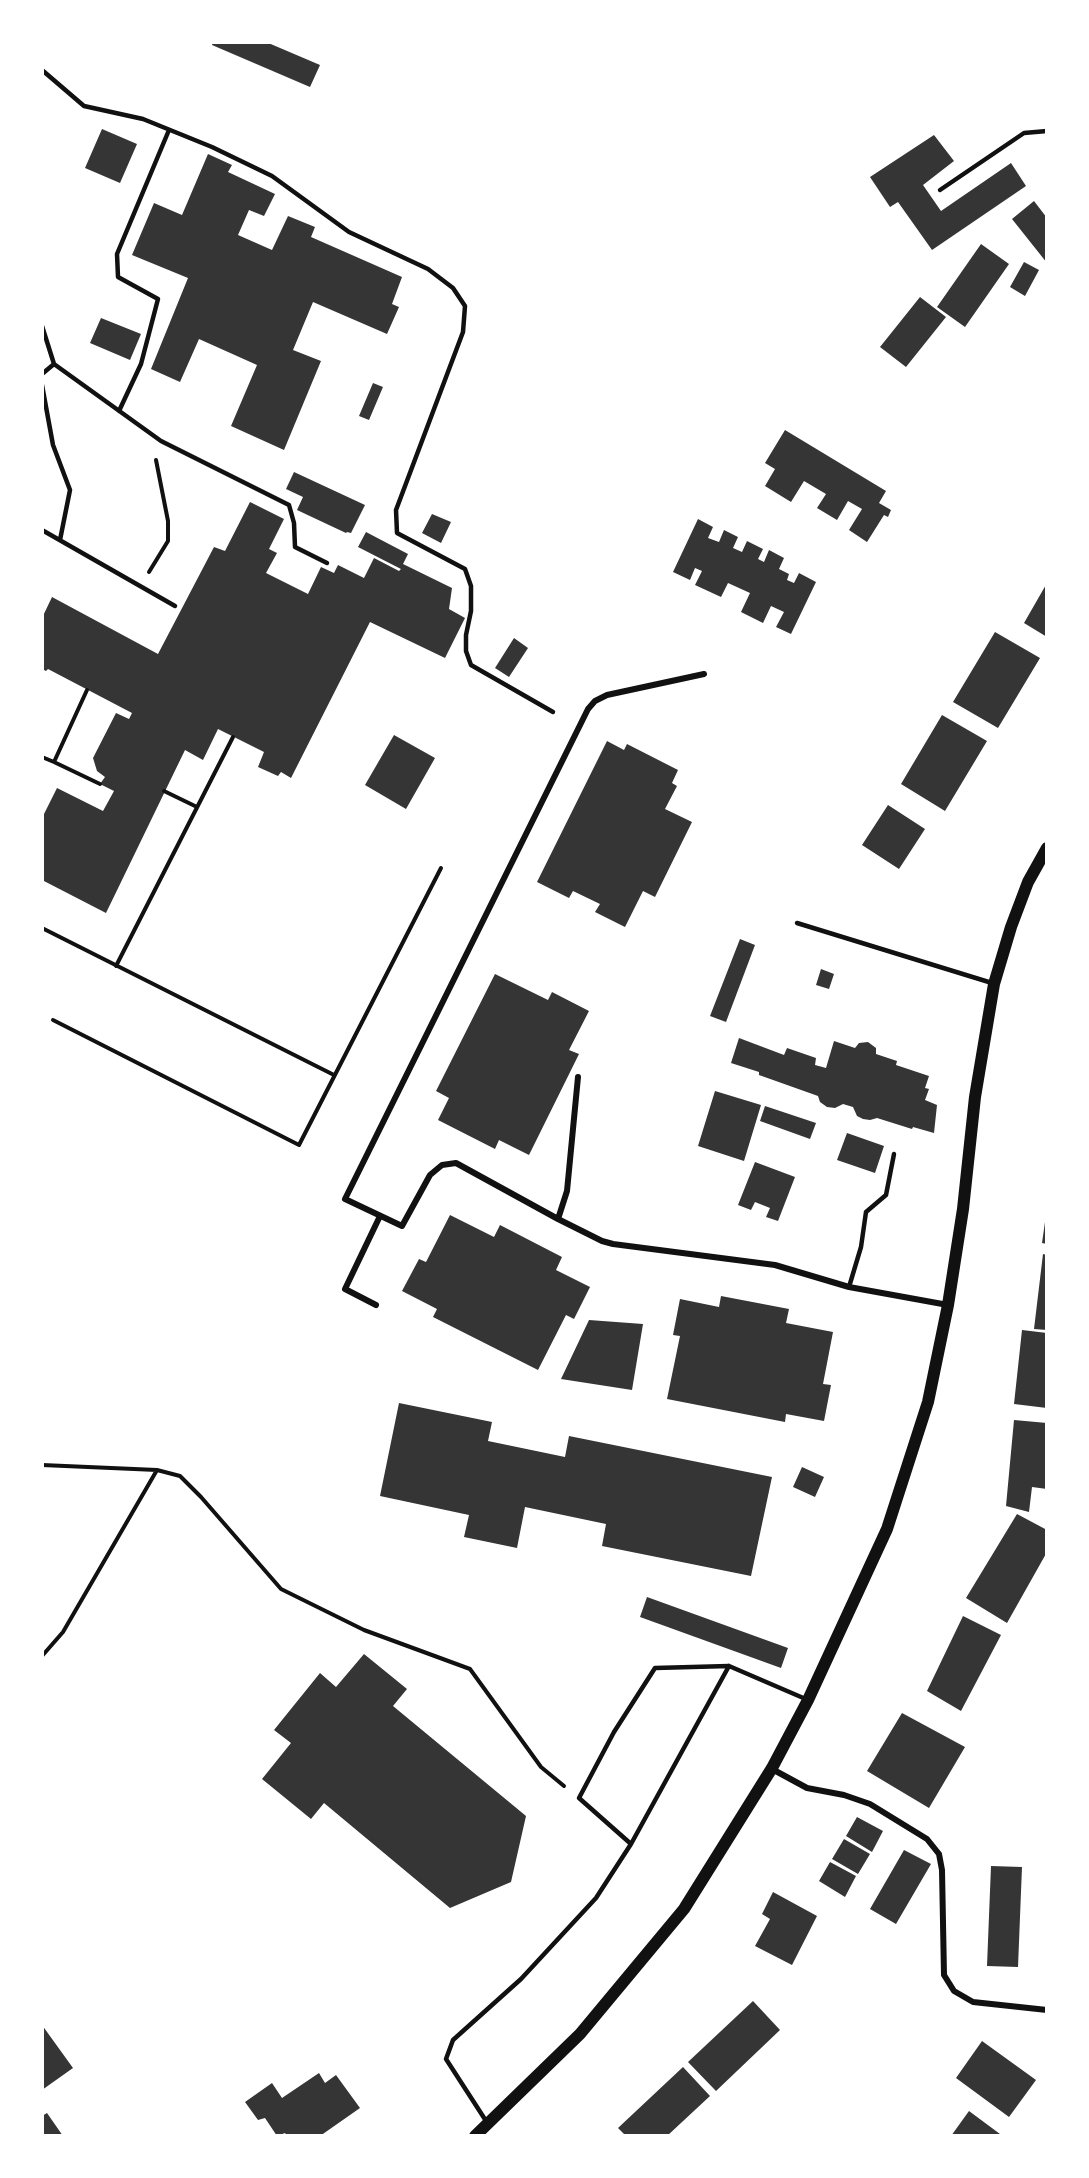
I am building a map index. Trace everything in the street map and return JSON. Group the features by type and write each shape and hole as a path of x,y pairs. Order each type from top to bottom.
{"main road":[{"path":"475,2136 580,2034 684,1909 772,1768 808,1700 887,1529 928,1402 948,1305 963,1209 975,1097 994,984 1011,927 1028,882 1047,848"}],"street":[{"path":"704,674 607,695 588,709 345,1199 402,1226 430,1175 442,1165 456,1163 602,1241 775,1265 849,1287 948,1305"},
{"path":"558,1219 568,1184 578,1077"},
{"path":"376,1305 345,1289 380,1216"},
{"path":"772,1768 807,1788 844,1795 870,1804 927,1839 939,1854 942,1870 944,1975 954,1991 973,2002 1047,2010"}],"lane":[{"path":"42,70 84,106 143,118 212,147 272,176 349,232 428,269 453,288 465,306 463,332 396,510 397,533 465,569 471,586 471,611 466,635 466,651 471,665 553,712"},
{"path":"119,411 141,364 159,299 118,277 117,254 170,129"},
{"path":"940,190 1024,133 1047,131"},
{"path":"42,326 54,364 161,441 289,505 294,524 295,547 327,563"},
{"path":"42,374 54,364"},
{"path":"42,385 53,446 70,490 60,540"},
{"path":"42,530 175,606"},
{"path":"797,923 994,984"},
{"path":"849,1287 861,1247 866,1212 886,1195 894,1154"},
{"path":"631,1844 579,1798 614,1732 655,1668 729,1666 808,1700"},
{"path":"488,2124 446,2059 453,2040 521,1979 596,1898 631,1844 729,1666"}],"path":[{"path":"141,586 168,541 168,521 155,454 161,441"},
{"path":"54,762 87,690"},
{"path":"116,966 233,737"},
{"path":"42,757 100,784"},
{"path":"164,791 197,807"},
{"path":"53,1020 299,1145 441,868"},
{"path":"42,928 334,1075"},
{"path":"42,1465 157,1470 180,1476 281,1589 364,1630 470,1669 541,1767 579,1798"},
{"path":"42,1656 63,1632 157,1470"}],"building":[{"path":"213,42 266,42 320,65 310,87 212,45"},
{"path":"102,129 137,144 120,183 85,168"},
{"path":"934,135 954,161 923,185 941,211 1011,163 1026,186 932,250 898,202 890,207 870,177"},
{"path":"208,154 232,165 228,172 275,194 264,216 249,210 238,235 272,250 288,216 315,227 311,237 402,277 392,304 399,307 387,334 313,302 293,350 321,361 284,450 231,426 257,365 199,339 180,382 151,369 188,278 132,255 154,203 182,215"},
{"path":"1034,201 1047,218 1047,263 1012,219"},
{"path":"981,244 1009,264 965,327 937,307"},
{"path":"1024,262 1039,270 1025,296 1010,287"},
{"path":"920,297 946,317 906,367 880,347"},
{"path":"101,318 141,334 130,360 90,343"},
{"path":"373,383 383,387 369,420 359,416"},
{"path":"785,430 886,491 879,503 891,510 888,517 884,515 867,542 849,530 862,509 848,501 837,520 817,508 826,494 804,481 791,502 765,486 775,469 765,463"},
{"path":"294,472 365,505 351,533 346,533 297,510 303,497 286,489"},
{"path":"250,502 284,519 269,549 277,553 266,573 308,594 321,567 334,573 338,565 364,578 374,558 399,571 401,569 358,547 366,532 408,554 403,564 452,588 449,609 465,618 445,658 370,622 291,778 281,772 278,776 258,767 264,752 218,729 203,760 185,750 106,913 42,880 42,818 57,788 103,811 114,791 100,784 105,777 97,771 93,758 116,713 129,719 132,713 48,669 46,671 42,669 42,618 52,597 158,654 214,547 225,551"},
{"path":"432,514 451,522 441,543 422,533"},
{"path":"698,519 713,527 708,538 719,542 724,530 738,537 733,548 742,552 747,541 763,549 758,559 764,562 769,550 784,558 779,569 789,574 787,580 794,583 799,573 816,582 791,634 776,627 784,612 771,606 763,623 741,612 750,593 728,583 721,597 695,585 702,571 695,568 690,580 673,572"},
{"path":"1047,583 1047,637 1024,623"},
{"path":"995,632 1040,658 998,728 953,702"},
{"path":"514,638 528,648 509,677 495,668"},
{"path":"942,715 987,741 945,811 901,784"},
{"path":"394,735 435,758 406,809 365,785"},
{"path":"607,741 624,750 627,744 678,770 672,783 677,786 665,809 692,822 655,897 643,891 625,927 595,912 600,904 573,891 569,898 537,882"},
{"path":"888,805 925,829 899,869 862,845"},
{"path":"740,939 755,945 726,1022 710,1016"},
{"path":"821,969 834,974 829,989 816,985"},
{"path":"495,974 548,1000 552,992 589,1011 569,1050 579,1054 529,1155 499,1140 495,1149 438,1120 449,1098 436,1091"},
{"path":"739,1038 784,1055 787,1048 816,1058 815,1065 826,1068 834,1041 855,1048 859,1043 868,1042 876,1048 876,1054 897,1061 896,1065 929,1076 925,1088 929,1089 925,1100 937,1105 934,1133 877,1118 863,1119 857,1116 853,1107 843,1104 835,1108 827,1107 820,1102 818,1096 731,1063"},
{"path":"715,1091 761,1105 744,1161 698,1146"},
{"path":"765,1106 816,1123 810,1139 760,1121"},
{"path":"847,1133 884,1146 875,1173 837,1160"},
{"path":"755,1162 795,1177 778,1221 766,1217 770,1208 755,1202 751,1210 738,1205"},
{"path":"450,1215 494,1237 500,1225 562,1257 556,1270 590,1287 574,1319 566,1315 538,1370 433,1317 437,1309 402,1291 419,1259 426,1262"},
{"path":"1047,1215 1047,1244 1042,1243"},
{"path":"1043,1254 1047,1255 1047,1330 1034,1329"},
{"path":"721,1296 789,1309 786,1323 833,1332 823,1384 831,1385 824,1421 786,1414 785,1422 667,1399 680,1336 673,1335 680,1299 719,1307"},
{"path":"589,1320 643,1324 632,1390 561,1379"},
{"path":"1022,1330 1047,1333 1047,1408 1014,1404"},
{"path":"399,1403 492,1422 488,1441 565,1457 569,1436 772,1477 751,1576 602,1546 606,1524 525,1507 517,1548 464,1537 469,1515 380,1496"},
{"path":"1014,1420 1047,1423 1047,1489 1032,1487 1029,1512 1006,1506"},
{"path":"802,1467 824,1477 815,1497 793,1487"},
{"path":"1017,1514 1047,1530 1047,1552 1007,1623 966,1598"},
{"path":"647,1597 788,1648 781,1668 640,1617"},
{"path":"963,1616 1001,1635 961,1711 927,1691"},
{"path":"364,1654 407,1689 393,1706 526,1816 511,1882 450,1908 324,1803 311,1819 262,1779 291,1743 274,1730 320,1673 336,1687"},
{"path":"902,1713 965,1747 929,1808 867,1771"},
{"path":"857,1817 883,1831 872,1852 846,1836"},
{"path":"844,1839 870,1854 858,1874 832,1859"},
{"path":"904,1850 931,1864 896,1924 870,1909"},
{"path":"830,1862 856,1876 845,1897 819,1881"},
{"path":"991,1866 1022,1867 1018,1967 987,1966"},
{"path":"773,1892 817,1916 792,1965 755,1946 770,1919 762,1914"},
{"path":"753,2001 780,2030 716,2091 688,2062"},
{"path":"42,2025 73,2068 42,2090"},
{"path":"982,2041 1036,2080 1009,2117 956,2078"},
{"path":"683,2067 710,2096 667,2136 626,2136 618,2128"},
{"path":"319,2073 325,2083 336,2075 360,2108 320,2136 287,2136 285,2133 277,2136 265,2118 258,2120 245,2102 272,2083 282,2098"},
{"path":"969,2111 1000,2134 999,2136 951,2136"},
{"path":"47,2113 63,2136 42,2136 42,2116"}]}
